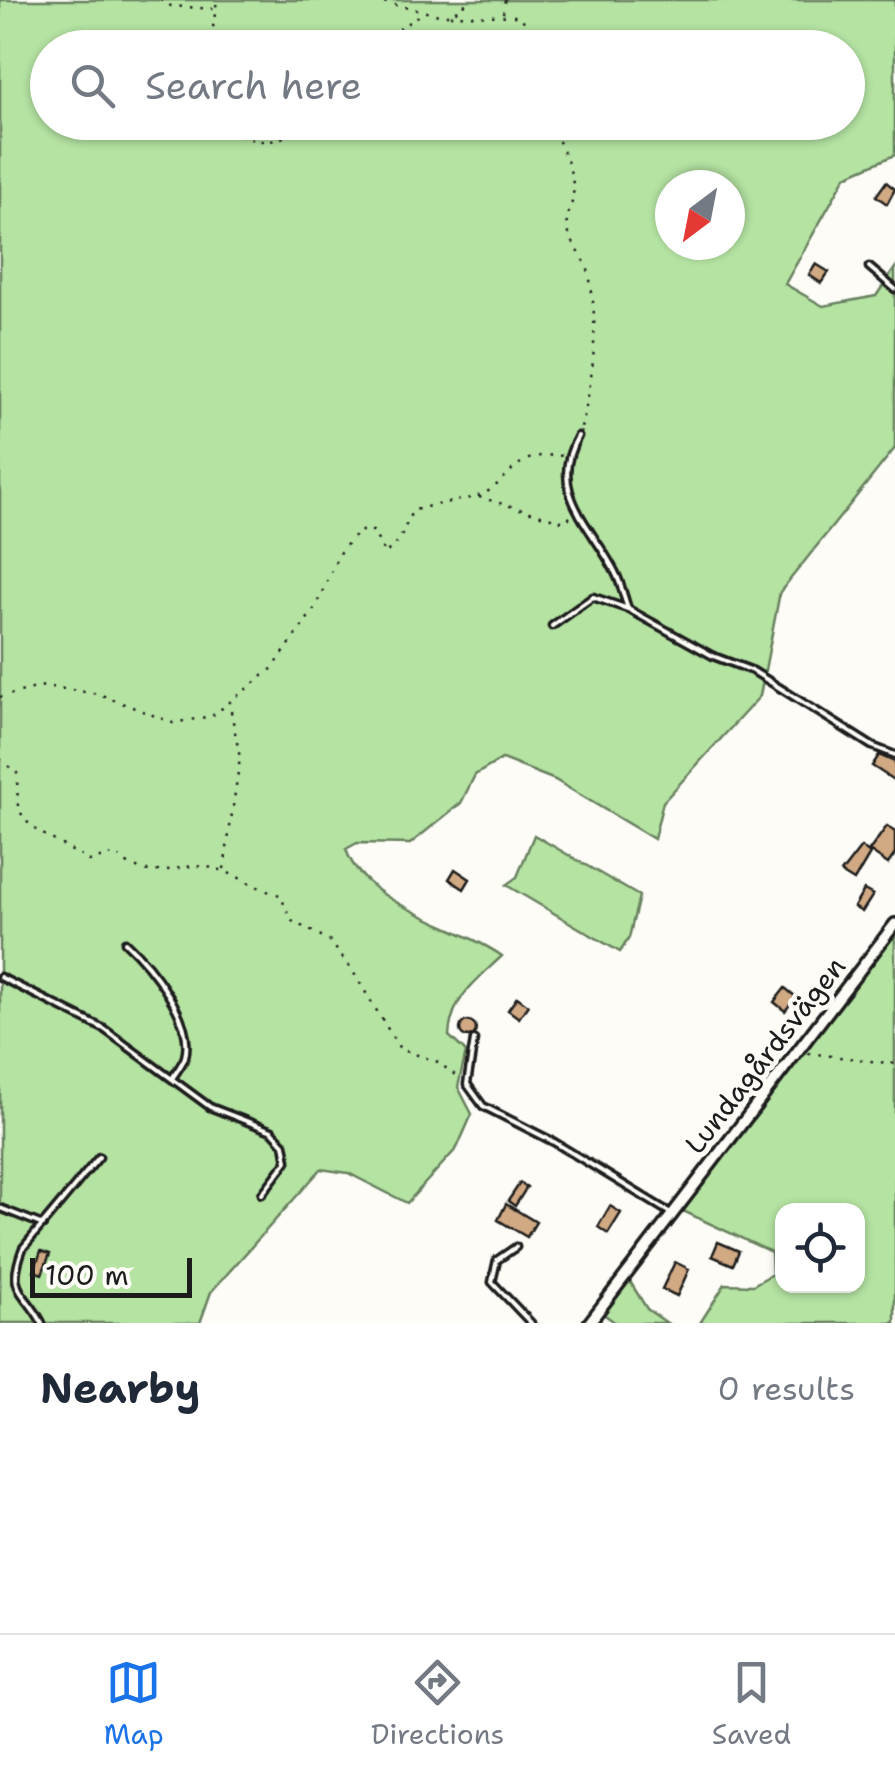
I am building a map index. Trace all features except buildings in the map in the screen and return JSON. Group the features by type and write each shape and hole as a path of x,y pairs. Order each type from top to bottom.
{"street":[{"name":"Lundagårdsvägen","path":"589,1323 895,924"}],"lane":[{"path":"869,268 895,289"},
{"path":"578,436 570,457 568,492 575,512 616,573 628,609"},
{"path":"552,626 592,598 628,609 714,656 753,671 872,746 895,755"},
{"path":"125,942 146,962 180,1023 185,1056 173,1077"},
{"path":"0,977 104,1029 210,1106 272,1131 284,1144 287,1160 262,1194"},
{"path":"474,1040 467,1084 483,1106 554,1142 672,1214"},
{"path":"42,1323 20,1296 15,1276 22,1248 99,1157"},
{"path":"0,1208 43,1225"},
{"path":"516,1247 498,1260 492,1282 531,1323"}],"path":[{"path":"160,0 171,6 216,10"},
{"path":"213,30 217,0"},
{"path":"374,0 423,12 517,16 530,30"},
{"path":"450,15 471,0"},
{"path":"502,14 505,0"},
{"path":"398,30 423,12"},
{"path":"557,140 574,193 566,221 569,236 589,270 595,317 595,360 578,436"},
{"path":"0,697 44,686 67,688 100,694 173,722 192,722 230,706 273,668 316,608 340,552 359,531 373,531 385,554 400,539 412,511 478,496 518,462 539,454 570,457"},
{"path":"478,496 565,522 575,512"},
{"path":"224,871 240,758 230,706"},
{"path":"0,759 17,773 18,809 31,826 89,860 115,854 132,869 161,874 193,864 224,871 280,895 292,922 329,940 400,1049 438,1062 467,1084"},
{"path":"796,1052 895,1064"}],"green space":[{"path":"0,0 895,0 895,155 846,176 785,284 823,306 876,296 895,268 895,448 780,592 760,696 663,802 654,839 555,780 502,759 475,775 461,803 410,844 357,843 346,849 356,869 392,899 502,956 466,991 451,1023 449,1036 466,1052 458,1087 472,1114 457,1148 407,1203 348,1173 321,1169 211,1292 200,1323 0,1323"},
{"path":"534,835 639,896 629,938 620,952 506,885 517,877"},
{"path":"895,935 895,1323 700,1323 725,1284 753,1285 772,1274 771,1252 683,1211"},
{"path":"629,1280 647,1309 667,1323 616,1323 602,1313"}]}
